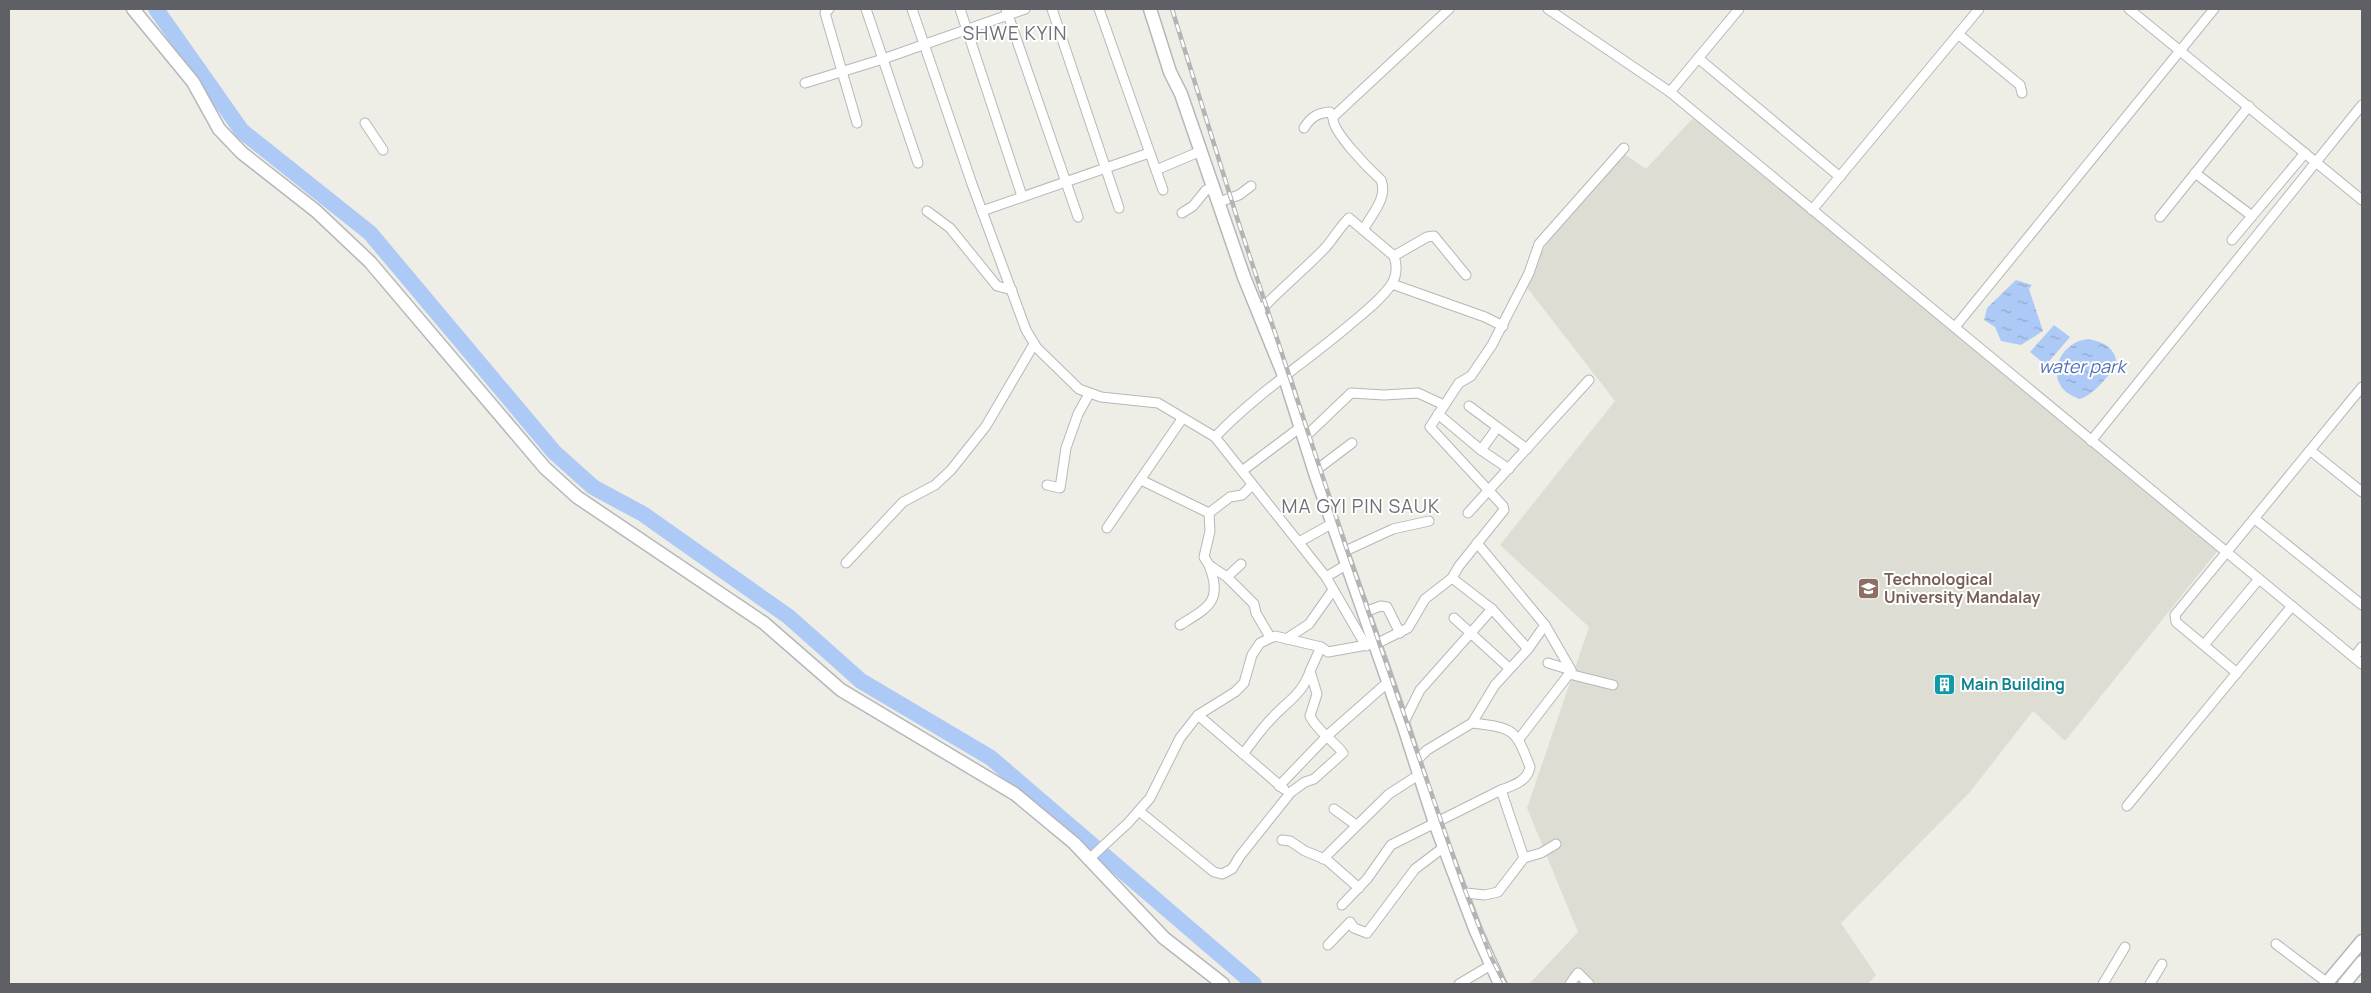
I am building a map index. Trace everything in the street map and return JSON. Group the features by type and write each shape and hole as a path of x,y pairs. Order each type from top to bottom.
{"street":[{"path":"133,9 193,82 219,129 242,153 316,211 370,262 551,474 577,497 764,623 841,690 1015,794 1091,858 1164,938 1223,984"},
{"path":"829,9 825,13 857,123"},
{"path":"866,9 918,163"},
{"path":"912,9 982,211 1026,330 1034,344 1069,380 1089,394 1158,403 1215,437 1326,577 1370,645 1387,682 1416,761 1435,823 1460,889 1500,984"},
{"path":"960,9 1022,196"},
{"path":"805,84 967,30 1007,12 1025,9"},
{"path":"1052,9 1119,208"},
{"path":"1099,9 1163,190"},
{"path":"1150,9 1170,72 1181,94 1258,313 1285,378 1346,565 1364,612 1370,645"},
{"path":"1333,117 1449,9"},
{"path":"1548,9 1670,92 2362,664"},
{"path":"1670,92 1739,9"},
{"path":"1812,210 1979,9"},
{"path":"2129,9 2362,200"},
{"path":"1955,327 2214,9"},
{"path":"1007,12 1078,217"},
{"path":"1958,34 2020,85 2022,93"},
{"path":"1698,58 1840,177"},
{"path":"2091,441 2362,105"},
{"path":"2160,217 2248,106"},
{"path":"1304,128 1311,118 1319,112 1330,112 1333,117 1332,121 1340,132 1367,167 1381,180 1384,189 1382,199 1363,230"},
{"path":"365,123 383,150"},
{"path":"1091,858 1150,798 1180,738 1198,715 1235,692 1244,683 1252,655 1260,643 1270,637 1286,639 1321,647 1328,652 1370,645 1400,633 1411,625 1425,599 1452,578 1459,566 1504,508 1430,428 1459,383 1471,376 1476,370 1503,326 1529,272 1539,244 1624,148"},
{"path":"1156,170 1201,151"},
{"path":"982,211 1149,153"},
{"path":"2232,240 2305,153"},
{"path":"2195,173 2252,216"},
{"path":"1219,202 1240,195 1251,186"},
{"path":"1182,212 1193,206 1206,190 1214,189"},
{"path":"928,211 950,228 997,286 1012,290"},
{"path":"1215,437 1250,404 1356,320 1392,284 1397,264 1394,256 1349,218 1338,228 1334,238 1324,249 1280,288 1258,313"},
{"path":"1394,256 1426,237 1434,236 1466,275"},
{"path":"1392,284 1418,295 1486,317 1503,326"},
{"path":"846,563 903,502 935,485 951,470 986,426 1034,344"},
{"path":"1468,512 1589,380"},
{"path":"2237,673 2174,619 2226,552 2362,387"},
{"path":"1242,472 1303,432 1351,393 1384,395 1418,393 1444,405"},
{"path":"1047,486 1060,488 1066,448 1078,414 1089,394"},
{"path":"1469,406 1527,449"},
{"path":"1438,414 1481,450 1509,469"},
{"path":"1107,528 1182,419"},
{"path":"1481,450 1498,428"},
{"path":"1315,472 1352,443"},
{"path":"2311,451 2362,492"},
{"path":"1141,480 1209,513"},
{"path":"1209,513 1230,497 1242,495 1252,486"},
{"path":"1180,625 1201,612 1211,602 1216,593 1215,580 1204,557 1210,531 1209,513"},
{"path":"2255,519 2362,605"},
{"path":"1342,552 1393,529 1429,521"},
{"path":"1299,542 1333,523"},
{"path":"1477,543 1545,625 1570,672"},
{"path":"1227,577 1241,564"},
{"path":"1209,565 1227,577 1254,604 1256,613 1270,637"},
{"path":"1326,577 1346,565"},
{"path":"1452,578 1492,609 1528,649"},
{"path":"2204,645 2259,579"},
{"path":"1286,639 1309,624 1333,590"},
{"path":"1364,612 1381,606 1387,607 1400,633"},
{"path":"2126,806 2292,606"},
{"path":"1403,724 1420,690 1492,609"},
{"path":"1454,618 1509,668"},
{"path":"1416,761 1427,750 1472,723 1495,685 1528,649 1545,625"},
{"path":"1243,754 1270,719 1296,696 1304,686 1321,647"},
{"path":"2354,657 2362,648"},
{"path":"1548,663 1613,685"},
{"path":"1139,811 1214,872 1222,874 1232,869 1240,856 1291,792 1305,782 1314,779 1343,752 1328,735 1315,726 1310,716 1317,694 1310,671"},
{"path":"1519,739 1570,672"},
{"path":"1279,786 1328,735 1387,682"},
{"path":"1198,715 1279,786 1291,792"},
{"path":"1342,905 1348,896 1359,888 1391,845 1518,783 1530,771 1519,739 1515,734 1502,727 1472,723"},
{"path":"1324,858 1389,794 1420,774"},
{"path":"1501,790 1524,858"},
{"path":"1334,808 1356,825"},
{"path":"1282,840 1290,841 1306,851 1324,858 1359,888"},
{"path":"1460,889 1466,893 1485,895 1498,892 1524,858 1541,853 1556,844"},
{"path":"1328,945 1350,922 1354,928 1367,933 1415,869 1444,847"},
{"path":"2276,944 2327,984 2362,941"},
{"path":"2103,984 2125,947"},
{"path":"2344,984 2362,962"},
{"path":"2150,984 2162,964"},
{"path":"1459,984 1491,965"},
{"path":"1570,984 1578,973 1589,984"}],"shaded area":[{"name":"Technological University Mandalay","path":"1693,118 2219,549 2065,741 2033,711 1970,792 1841,923 1876,975 1868,984 1529,984 1578,932 1527,808 1589,627 1500,545 1615,401 1521,280 1616,148 1646,169"}],"water":[{"path":"2016,280 2032,285 2029,289 2043,331 2021,345 2001,341 1995,327 1984,320 1987,308"},
{"path":"2054,325 2070,337 2046,365 2030,352"},
{"name":"water park","path":"2088,339 2099,342 2111,349 2117,363 2095,390 2079,399 2066,392 2059,383 2057,366 2060,358 2071,345"}],"waterway":[{"path":"156,9 242,131 370,233 554,452 593,487 643,514 789,617 861,681 991,758 1254,984"}],"railway":[{"path":"1172,9 1238,221 1347,550 1466,893 1491,957 1505,984"}],"place":[{"name":"Technological University Mandalay","path":"1868,588"},
{"name":"Main Building","path":"1945,684"}],"district":[{"name":"SHWE KYIN","path":"1015,33"},
{"name":"MA GYI PIN SAUK","path":"1361,506"}]}
